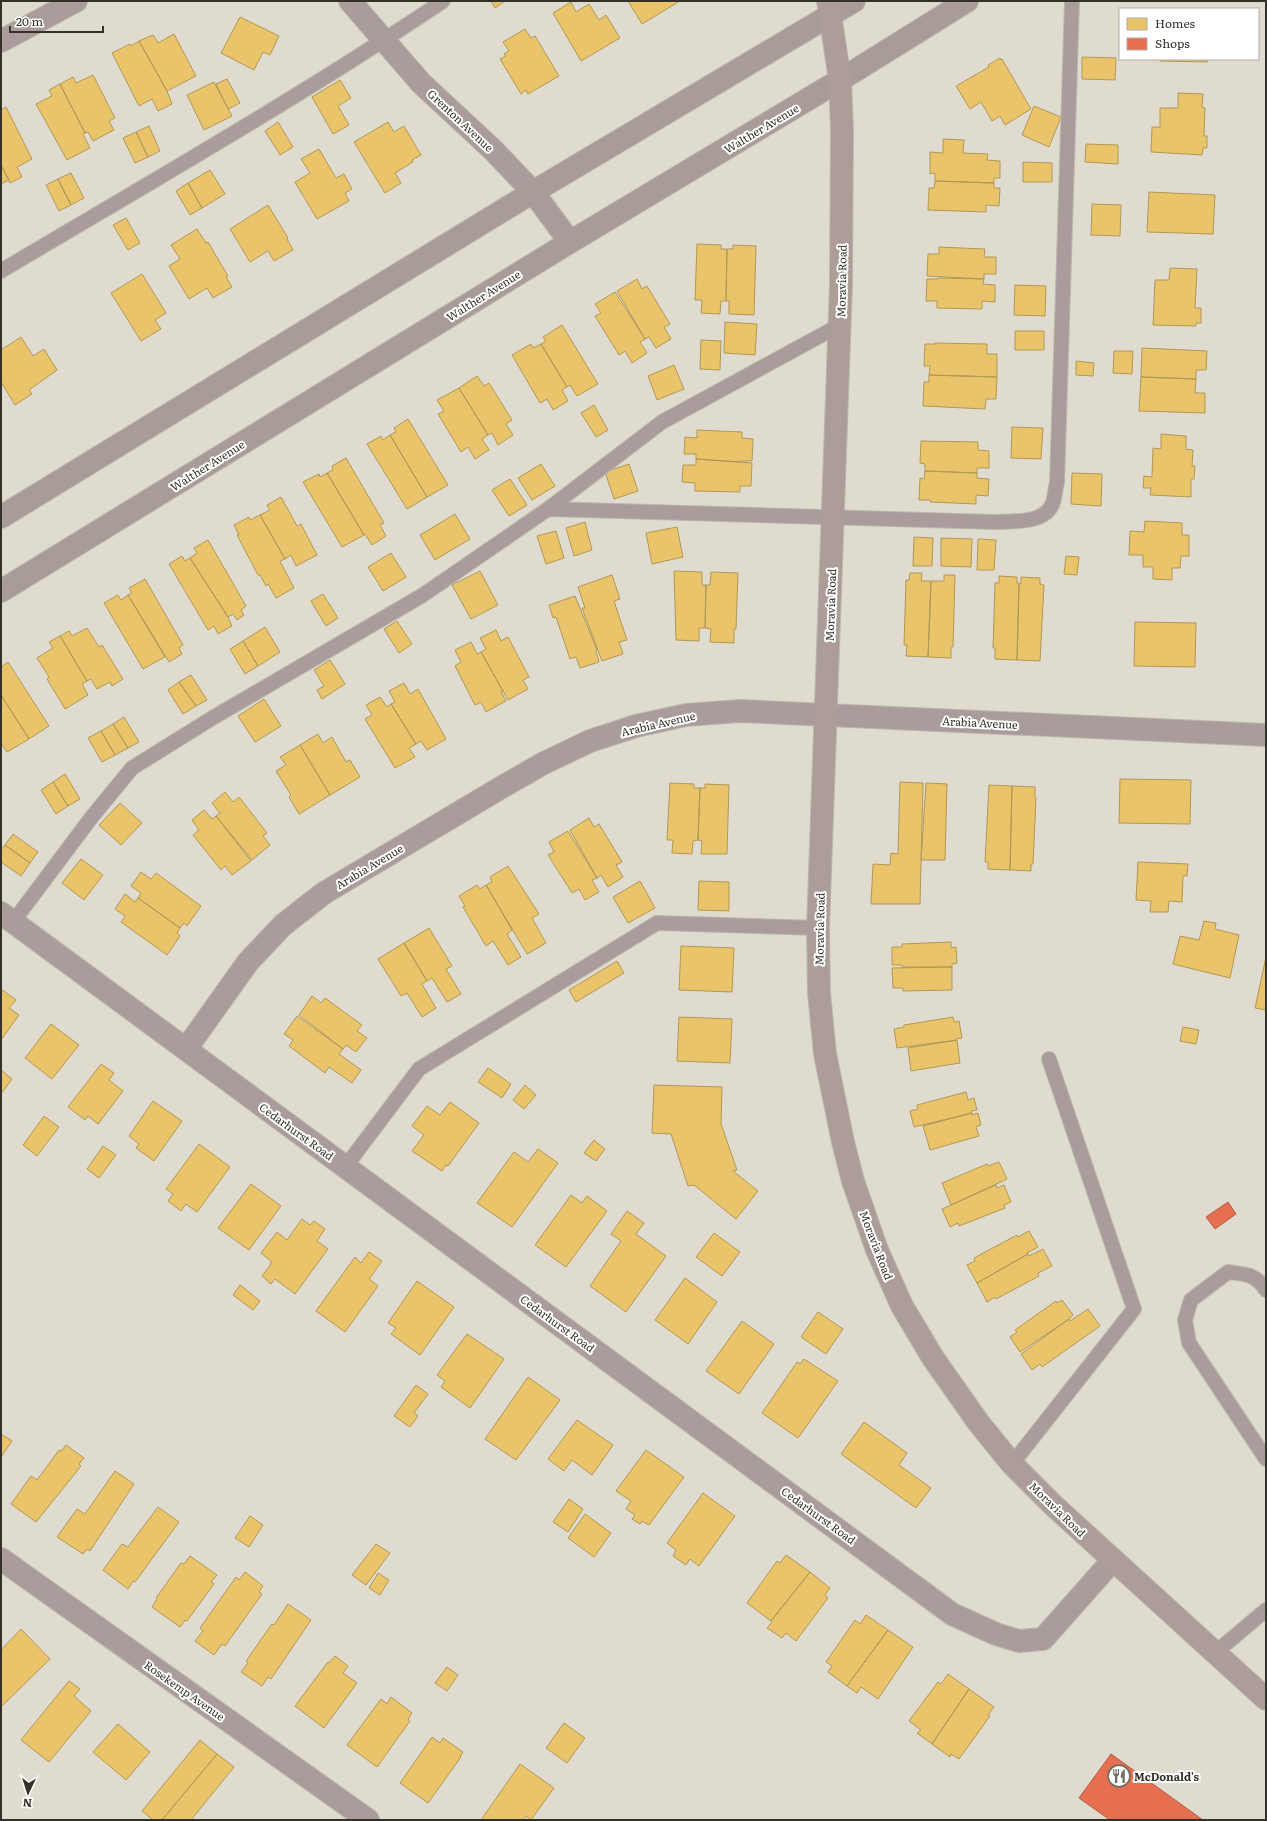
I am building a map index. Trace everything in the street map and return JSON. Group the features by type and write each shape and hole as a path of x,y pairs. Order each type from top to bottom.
{"main road":[{"path":"1,517 533,192 830,8 854,1"},
{"name":"Walther Avenue","path":"1,592 570,242 840,80 967,1"},
{"name":"Moravia Road","path":"830,8 840,80 842,130 840,325 818,928 819,993 825,1054 853,1181 877,1250 902,1306 933,1358 978,1422 1012,1464 1053,1505 1266,1699"}],"street":[{"path":"1,41 76,1"},
{"name":"Grenton Avenue","path":"350,1 420,83 493,150 533,192 570,242"},
{"name":"Arabia Avenue","path":"186,1049 248,962 283,925 324,893 544,763 590,741 636,726 686,715 740,711 1266,735"},
{"name":"Cedarhurst Road","path":"7,917 952,1614 996,1634 1019,1641 1043,1639 1113,1560"},
{"name":"Rosekemp Avenue","path":"1,1560 368,1820"}],"lane":[{"path":"1,271 384,41 443,1"},
{"path":"548,510 994,522 1019,521 1041,517 1052,505 1056,483 1072,1"},
{"path":"7,917 132,768 214,717 423,595 548,510 662,422 840,325"},
{"path":"346,1166 419,1069 657,923 818,928"},
{"path":"1012,1464 1134,1309 1049,1059"},
{"path":"1266,1290 1259,1280 1246,1274 1228,1272 1190,1300 1185,1320 1189,1343 1266,1459"},
{"path":"1216,1652 1266,1610"}],"building: Homes":[{"path":"491,1 505,1 495,8"},
{"path":"628,1 680,1 642,24"},
{"path":"571,2 576,12 589,4 599,20 606,15 620,38 581,61 553,13"},
{"path":"240,17 279,36 270,55 263,52 254,70 221,53"},
{"path":"525,29 531,38 535,36 559,76 528,94 526,90 521,94 500,59 506,56 504,54 509,51 503,42"},
{"path":"174,34 196,76 167,91 139,41 153,35 158,43"},
{"path":"139,41 167,91 172,104 158,111 152,99 139,106 112,53 130,44 131,46"},
{"path":"1082,57 1116,58 1115,80 1082,79"},
{"path":"1000,58 1031,109 1005,125 1000,116 992,121 981,102 970,109 956,86 989,67 988,65"},
{"path":"1160,60 1208,60 1207,62"},
{"path":"93,75 115,118 109,121 114,130 93,141 88,132 85,133 60,84 73,77 76,83"},
{"path":"227,79 240,103 228,109 216,84"},
{"path":"340,80 351,98 338,106 349,125 333,134 312,97"},
{"path":"214,82 232,116 204,130 187,95"},
{"path":"60,84 85,133 83,134 90,148 67,160 36,104 52,96 49,90"},
{"path":"1178,93 1203,94 1202,107 1205,108 1204,136 1207,136 1207,148 1203,148 1202,155 1151,152 1152,127 1160,127 1160,108 1178,108"},
{"path":"1034,106 1061,117 1049,147 1022,135"},
{"path":"6,107 32,159 17,167 22,177 10,183 1,165 1,110"},
{"path":"278,122 293,147 280,155 265,131"},
{"path":"388,122 394,132 404,126 421,155 412,160 413,162 395,173 401,183 385,193 354,142"},
{"path":"149,126 160,151 148,157 136,132"},
{"path":"136,132 148,157 135,163 123,138"},
{"path":"943,139 964,140 963,153 988,154 987,160 1000,161 1000,178 994,178 994,183 935,181 935,173 930,174 930,152 943,153"},
{"path":"1086,144 1118,145 1118,164 1085,162"},
{"path":"319,149 336,178 344,174 352,189 345,193 349,201 317,219 295,182 310,173 301,159"},
{"path":"1023,162 1052,163 1052,182 1023,182"},
{"path":"1,165 9,180 1,184"},
{"path":"210,170 225,194 202,208 188,183"},
{"path":"71,173 84,198 71,205 58,179"},
{"path":"58,179 71,205 59,211 46,185"},
{"path":"935,181 994,183 994,188 1000,188 999,206 986,205 986,212 928,210 929,188 934,188"},
{"path":"188,183 202,208 190,215 176,191"},
{"path":"1149,192 1215,195 1213,234 1147,232"},
{"path":"1092,204 1121,205 1120,236 1091,235"},
{"path":"268,205 288,238 287,239 293,250 274,261 268,251 250,262 230,229"},
{"path":"126,218 140,243 128,250 113,225"},
{"path":"197,229 206,243 208,242 228,276 226,277 232,287 213,298 207,288 189,299 169,266 180,259 171,245"},
{"path":"697,244 721,245 721,249 727,249 726,301 721,301 720,314 701,313 702,300 695,300"},
{"path":"733,245 756,246 754,315 729,314 729,301 726,301 727,249 733,249"},
{"path":"939,247 985,249 984,257 996,257 996,274 984,274 984,279 927,276 928,254 939,254"},
{"path":"1170,268 1197,269 1195,308 1201,308 1201,323 1196,323 1196,326 1153,325 1155,280 1169,280"},
{"path":"142,274 166,313 155,320 161,329 141,341 111,293"},
{"path":"637,279 642,289 647,286 670,324 664,327 671,339 656,348 649,337 645,339 617,291"},
{"path":"927,279 984,279 983,284 995,285 995,302 982,301 982,309 937,308 937,301 926,301"},
{"path":"1015,285 1046,286 1045,316 1014,315"},
{"path":"615,292 645,339 640,342 647,353 632,363 625,351 619,355 595,316 601,313 595,304"},
{"path":"725,322 757,324 755,355 724,353"},
{"path":"562,325 598,384 577,396 570,385 567,387 541,344 546,341 543,337"},
{"path":"1015,331 1044,331 1044,350 1015,350"},
{"path":"21,337 33,356 44,349 57,370 29,390 32,394 15,405 1,382 1,350"},
{"path":"701,340 721,341 720,370 700,369"},
{"path":"531,344 533,348 541,344 567,387 562,390 568,401 553,410 547,399 540,403 512,355"},
{"path":"925,344 987,344 987,354 997,354 997,377 929,375 930,366 924,366"},
{"path":"1142,348 1207,351 1206,370 1196,370 1196,379 1141,377"},
{"path":"1114,351 1133,351 1132,374 1113,373"},
{"path":"1076,361 1094,363 1093,376 1076,375"},
{"path":"674,365 684,389 657,400 648,376"},
{"path":"929,375 997,377 996,399 986,399 985,409 923,406 924,382 929,382"},
{"path":"477,376 484,386 489,383 512,420 506,424 513,435 498,445 492,433 488,435 459,388"},
{"path":"1141,377 1196,379 1195,393 1205,393 1205,413 1139,411"},
{"path":"459,388 488,435 482,439 489,450 475,459 468,447 461,452 438,414 444,411 437,400"},
{"path":"594,405 608,430 596,437 581,413"},
{"path":"408,419 448,485 427,497 390,435 396,432 394,428"},
{"path":"1012,427 1043,428 1041,459 1011,458"},
{"path":"697,430 742,432 742,438 753,439 752,461 741,462 696,459 696,454 684,454 685,437 697,438"},
{"path":"1161,434 1186,436 1186,449 1193,450 1192,466 1195,466 1194,479 1191,479 1191,497 1150,495 1151,488 1143,488 1144,476 1152,477 1153,448 1161,449"},
{"path":"390,435 427,497 407,509 367,444 381,436 383,440"},
{"path":"921,441 978,442 978,450 989,451 989,468 977,468 977,473 925,471 925,464 920,463"},
{"path":"346,458 384,523 380,525 386,536 372,545 365,534 364,535 327,473 333,470 332,466"},
{"path":"696,459 752,463 751,486 740,486 740,492 695,491 695,483 682,482 683,465 696,465"},
{"path":"541,464 555,486 532,500 518,478"},
{"path":"629,464 638,491 614,499 605,472"},
{"path":"925,471 977,473 977,478 989,479 988,496 976,495 976,504 930,502 930,500 919,500 920,478 924,479"},
{"path":"327,473 364,535 342,547 303,482 319,474 320,477"},
{"path":"1072,473 1102,474 1101,506 1071,504"},
{"path":"510,479 527,505 509,516 492,490"},
{"path":"281,497 297,526 301,524 317,555 296,566 291,555 285,559 260,515 270,510 267,505"},
{"path":"455,514 470,539 435,560 420,535"},
{"path":"260,515 285,559 280,561 294,588 276,598 268,584 266,586 260,575 258,575 237,535 239,535 234,525 249,517 250,520"},
{"path":"1145,521 1182,523 1182,535 1189,535 1189,556 1181,556 1180,568 1172,568 1172,580 1153,579 1153,567 1143,567 1143,555 1129,555 1130,531 1144,532"},
{"path":"585,522 592,550 574,556 566,528"},
{"path":"677,527 683,557 652,564 646,533"},
{"path":"556,531 564,558 546,564 537,536"},
{"path":"914,537 933,538 932,566 913,566"},
{"path":"941,538 972,539 971,567 941,566"},
{"path":"978,539 996,540 994,570 977,570"},
{"path":"208,540 246,606 241,610 244,615 237,620 233,614 228,617 190,558 197,553 194,548"},
{"path":"391,553 406,577 383,591 368,567"},
{"path":"182,556 185,561 190,558 228,617 232,626 218,634 214,626 208,630 169,564"},
{"path":"1066,556 1079,557 1077,575 1064,574"},
{"path":"480,571 498,605 471,619 452,585"},
{"path":"674,571 702,572 702,585 706,585 705,628 699,628 699,641 676,640"},
{"path":"711,572 738,573 734,643 710,642 711,629 705,628 706,585 710,585"},
{"path":"910,573 922,573 921,581 931,581 928,657 906,656 907,645 904,645 906,580 909,580"},
{"path":"612,575 620,599 614,601 627,640 619,642 623,654 602,661 582,608 585,608 578,587"},
{"path":"944,575 955,575 953,647 951,647 951,658 928,657 931,581 944,581"},
{"path":"999,576 1017,577 1017,583 1019,583 1017,660 995,659 995,648 993,648 995,583 999,583"},
{"path":"1021,577 1040,578 1040,584 1044,585 1040,661 1017,660 1019,583 1021,584"},
{"path":"145,579 183,645 179,648 182,654 169,662 128,595 132,593 129,588"},
{"path":"323,594 338,618 326,626 311,601"},
{"path":"118,595 121,600 128,595 165,657 143,669 104,603"},
{"path":"575,596 597,650 599,662 580,668 576,657 570,659 556,617 553,618 549,605"},
{"path":"397,621 412,644 399,653 384,629"},
{"path":"1135,622 1196,623 1195,667 1134,666"},
{"path":"265,627 280,652 258,666 243,641"},
{"path":"87,628 99,647 102,645 123,679 112,686 110,682 97,689 91,679 87,681 60,636 69,631 72,636"},
{"path":"496,630 501,641 508,637 529,677 523,680 528,689 508,700 481,652 486,649 480,638"},
{"path":"60,636 87,681 82,684 88,695 65,709 47,679 49,677 37,658 53,648 49,642"},
{"path":"243,641 258,666 245,674 230,649"},
{"path":"471,642 477,654 481,652 503,691 501,692 506,701 486,712 481,702 475,705 455,666 461,662 455,650"},
{"path":"330,660 345,684 322,699 317,690 324,686 314,670"},
{"path":"8,662 49,726 29,739 1,695 1,667"},
{"path":"191,675 207,700 196,706 179,682"},
{"path":"179,682 196,706 183,714 168,690"},
{"path":"404,683 410,694 418,689 446,739 427,750 421,741 416,744 391,704 395,702 389,691"},
{"path":"1,695 29,739 7,752 1,743"},
{"path":"380,697 387,707 391,704 416,744 409,748 415,757 395,768 365,719 372,715 366,705"},
{"path":"264,699 281,726 255,742 238,716"},
{"path":"124,717 139,742 128,748 113,724"},
{"path":"113,724 128,748 115,755 101,731"},
{"path":"101,731 115,755 102,762 88,738"},
{"path":"318,734 323,743 332,737 346,762 350,760 360,777 330,795 300,745"},
{"path":"300,745 330,795 299,814 289,797 291,795 276,771 286,765 280,757"},
{"path":"65,774 80,799 68,806 53,782"},
{"path":"1120,779 1191,780 1190,824 1119,823"},
{"path":"53,782 68,806 56,814 41,790"},
{"path":"900,782 923,783 920,904 871,904 873,864 890,865 891,853 898,854"},
{"path":"670,783 694,784 694,788 700,788 698,840 693,841 692,854 672,853 673,840 667,840"},
{"path":"926,783 947,784 945,860 921,860"},
{"path":"705,784 729,785 727,854 701,854 702,841 698,840 700,788 705,788"},
{"path":"989,785 1012,786 1010,870 988,869 988,862 985,862"},
{"path":"1012,786 1035,787 1036,798 1033,864 1031,864 1031,871 1010,870"},
{"path":"225,792 233,802 239,797 267,833 263,836 270,845 252,860 216,816 220,813 212,803"},
{"path":"120,803 142,823 121,845 99,825"},
{"path":"204,810 212,819 216,816 251,861 232,875 225,866 221,870 193,835 199,830 192,820"},
{"path":"589,818 594,827 599,824 622,862 616,865 623,877 608,887 601,875 597,878 570,830"},
{"path":"568,831 597,878 592,880 599,892 585,900 579,889 572,893 548,855 554,852 549,842"},
{"path":"13,834 38,852 30,863 5,845"},
{"path":"5,845 30,863 21,876 1,862 1,850"},
{"path":"81,859 103,875 84,900 62,883"},
{"path":"1138,862 1188,864 1187,876 1183,876 1182,902 1169,901 1168,912 1150,912 1151,901 1136,900"},
{"path":"508,866 539,914 532,918 546,943 527,954 486,885 492,882 490,877"},
{"path":"141,872 151,879 156,873 201,906 187,926 184,923 180,928 138,898 141,893 131,886"},
{"path":"640,881 655,908 628,923 613,897"},
{"path":"699,881 729,882 729,911 698,910"},
{"path":"477,885 480,889 486,885 512,930 507,934 521,957 508,965 493,941 486,946 463,907 465,906 459,896"},
{"path":"125,894 135,902 138,898 180,928 177,933 180,936 167,955 121,922 125,916 115,909"},
{"path":"1204,921 1216,923 1215,929 1239,935 1230,978 1173,964 1180,936 1199,940"},
{"path":"429,928 452,966 446,969 461,994 447,1002 432,978 427,981 404,943"},
{"path":"951,942 951,948 956,947 957,963 952,964 952,967 902,967 902,965 892,965 892,947 902,947 902,944"},
{"path":"404,943 427,981 422,984 436,1008 422,1017 407,993 401,996 378,959"},
{"path":"681,946 734,948 732,992 679,990"},
{"path":"1266,957 1266,1010 1255,1008"},
{"path":"617,961 624,973 576,1002 569,990"},
{"path":"952,967 952,990 903,991 903,988 893,988 892,968"},
{"path":"1,989 16,1000 9,1008 19,1015 1,1040"},
{"path":"312,996 321,1003 325,998 362,1025 357,1031 367,1038 356,1052 346,1045 343,1049 299,1015"},
{"path":"297,1016 343,1049 339,1054 361,1070 352,1083 329,1067 325,1073 289,1046 293,1040 284,1034"},
{"path":"679,1017 732,1019 730,1063 677,1061"},
{"path":"953,1017 954,1022 959,1021 962,1038 956,1039 957,1040 897,1048 894,1029 904,1027 904,1025"},
{"path":"51,1024 79,1045 52,1079 25,1058"},
{"path":"1183,1027 1199,1030 1196,1044 1180,1041"},
{"path":"957,1040 960,1063 911,1071 908,1048"},
{"path":"101,1064 114,1073 109,1080 123,1091 98,1124 88,1116 85,1120 68,1107"},
{"path":"488,1068 511,1084 502,1098 478,1082"},
{"path":"1,1070 12,1079 1,1094"},
{"path":"525,1085 536,1095 524,1109 513,1100"},
{"path":"654,1085 722,1087 721,1124 737,1170 733,1171 758,1191 736,1219 694,1185 688,1186 671,1134 652,1133"},
{"path":"966,1092 968,1100 974,1098 977,1110 971,1111 972,1113 914,1127 910,1111 918,1109 917,1105"},
{"path":"153,1101 182,1121 154,1161 136,1148 139,1144 129,1136"},
{"path":"450,1102 479,1123 448,1166 446,1165 442,1171 412,1151 424,1135 412,1126 427,1106 440,1115"},
{"path":"972,1113 972,1115 978,1113 981,1125 976,1127 979,1136 930,1150 923,1126"},
{"path":"44,1116 59,1127 37,1156 23,1145"},
{"path":"594,1140 605,1149 596,1161 584,1153"},
{"path":"199,1144 230,1167 197,1212 186,1204 181,1211 168,1201 173,1194 166,1189"},
{"path":"103,1146 116,1155 99,1178 87,1169"},
{"path":"538,1149 558,1163 512,1227 477,1203 514,1152 528,1162"},
{"path":"999,1162 1007,1179 951,1205 942,1183 987,1164 988,1166"},
{"path":"251,1184 281,1206 249,1250 218,1228"},
{"path":"996,1185 997,1188 1004,1185 1011,1202 1004,1205 1005,1208 959,1226 958,1223 950,1227 942,1209"},
{"path":"571,1195 582,1203 587,1196 607,1211 566,1267 535,1245"},
{"path":"627,1211 644,1223 636,1234 666,1256 626,1312 590,1286 621,1241 611,1234"},
{"path":"302,1219 310,1225 314,1221 325,1229 317,1241 328,1249 295,1294 275,1279 271,1284 262,1276 271,1264 271,1261 261,1253 277,1232 287,1240"},
{"path":"1029,1231 1038,1247 977,1283 967,1265 975,1261 974,1258 1017,1235 1018,1237"},
{"path":"714,1233 740,1252 722,1276 696,1257"},
{"path":"1043,1249 1052,1266 1038,1273 1039,1276 996,1299 995,1297 987,1302 977,1283 1028,1254 1029,1256"},
{"path":"369,1252 382,1261 369,1279 378,1286 345,1332 316,1311 355,1257 361,1263"},
{"path":"685,1278 717,1302 688,1344 655,1320"},
{"path":"417,1281 454,1307 420,1355 391,1334 396,1328 388,1323"},
{"path":"240,1285 260,1301 253,1310 233,1295"},
{"path":"1062,1300 1073,1315 1020,1352 1010,1337 1017,1332 1015,1330 1056,1301 1057,1303"},
{"path":"1088,1309 1100,1326 1042,1367 1040,1364 1032,1370 1021,1354 1069,1319 1070,1321"},
{"path":"818,1312 843,1329 826,1354 801,1337"},
{"path":"742,1321 774,1344 739,1394 706,1371"},
{"path":"467,1334 504,1359 470,1408 441,1387 445,1381 437,1375"},
{"path":"804,1359 838,1381 798,1438 762,1413 797,1362 800,1364"},
{"path":"528,1377 560,1400 516,1460 485,1439"},
{"path":"416,1385 428,1394 414,1413 418,1416 410,1427 394,1416"},
{"path":"577,1420 613,1445 592,1475 572,1460 564,1471 548,1459"},
{"path":"864,1422 907,1453 899,1465 931,1488 916,1508 841,1454"},
{"path":"1,1434 12,1441 1,1457"},
{"path":"66,1445 84,1458 79,1464 81,1466 36,1522 11,1504 31,1476 37,1480 59,1450 61,1451"},
{"path":"646,1450 684,1477 649,1525 642,1521 640,1524 632,1519 635,1515 626,1509 631,1501 616,1491"},
{"path":"115,1471 134,1484 90,1551 87,1549 83,1554 57,1537 77,1509 85,1514"},
{"path":"703,1493 735,1516 699,1566 690,1559 686,1565 673,1556 676,1550 667,1543"},
{"path":"569,1499 583,1509 568,1532 553,1522"},
{"path":"158,1507 179,1522 135,1582 133,1581 128,1589 103,1570 122,1544 128,1547"},
{"path":"585,1514 611,1533 594,1557 568,1538"},
{"path":"250,1516 263,1525 249,1547 235,1538"},
{"path":"376,1544 390,1553 366,1585 352,1575"},
{"path":"786,1555 810,1572 771,1621 747,1603 777,1561 780,1563"},
{"path":"190,1556 217,1575 211,1582 214,1584 187,1621 185,1620 180,1627 152,1607 157,1599 156,1598 181,1563 184,1564"},
{"path":"245,1572 263,1586 259,1592 262,1594 225,1646 222,1644 214,1655 195,1641 203,1631 200,1628 236,1577 239,1580"},
{"path":"810,1572 830,1588 825,1595 828,1598 796,1641 786,1633 782,1638 767,1628"},
{"path":"378,1573 389,1580 380,1595 369,1588"},
{"path":"288,1604 311,1620 271,1679 268,1677 262,1686 241,1672 248,1663 246,1661"},
{"path":"866,1615 888,1630 847,1686 828,1672 832,1666 826,1662 855,1620 860,1624"},
{"path":"21,1629 50,1659 1,1707 1,1650"},
{"path":"888,1630 913,1647 878,1699 861,1687 857,1693 847,1686"},
{"path":"335,1656 348,1666 343,1673 357,1683 324,1728 295,1706 328,1662 329,1663"},
{"path":"447,1667 458,1675 447,1691 435,1683"},
{"path":"948,1674 969,1689 932,1744 917,1733 921,1730 909,1721 938,1682 941,1684"},
{"path":"69,1681 80,1689 74,1696 91,1711 49,1762 21,1740"},
{"path":"969,1689 994,1707 988,1715 990,1716 959,1759 951,1754 950,1757 932,1744"},
{"path":"391,1697 412,1713 408,1719 410,1721 377,1767 347,1745 381,1699 387,1704"},
{"path":"564,1723 585,1738 567,1763 546,1748"},
{"path":"118,1724 150,1752 126,1780 93,1752"},
{"path":"432,1737 440,1743 443,1738 463,1752 428,1803 400,1783"},
{"path":"200,1740 217,1754 162,1820 153,1820 142,1811"},
{"path":"217,1754 234,1767 191,1820 162,1820"},
{"path":"520,1764 554,1788 531,1820 526,1816 523,1820 481,1820"}],"building: Shops":[{"path":"1228,1202 1236,1214 1215,1229 1206,1217"},
{"name":"McDonald's","path":"1111,1754 1203,1820 1110,1820 1079,1798"}],"place":[{"name":"McDonald's","path":"1119,1776"}]}
